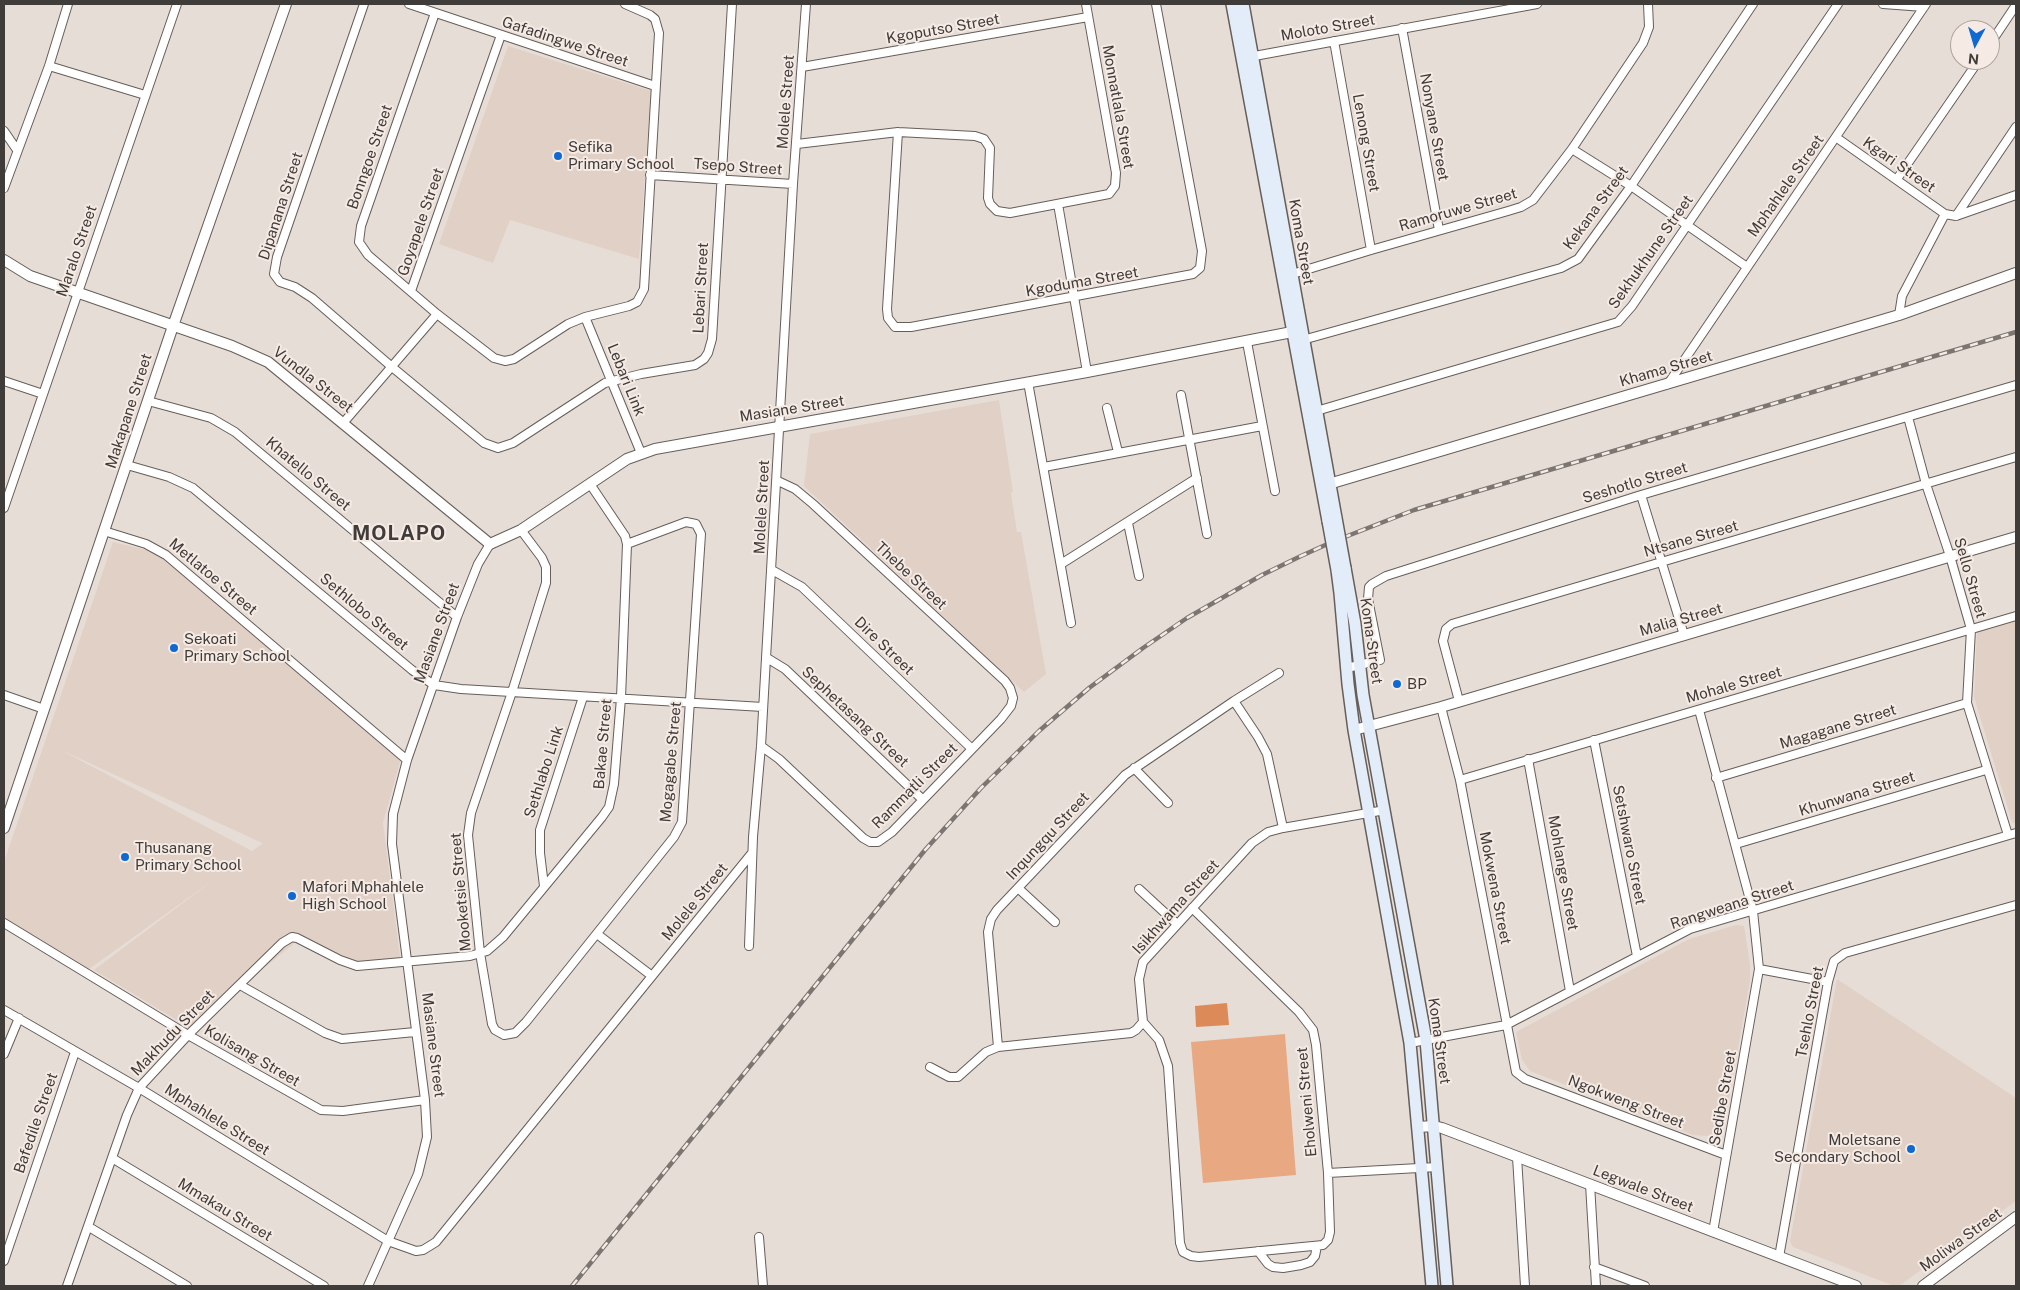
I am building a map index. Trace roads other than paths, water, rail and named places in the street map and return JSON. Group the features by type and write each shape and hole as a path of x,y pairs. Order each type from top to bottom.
{"main road":[{"name":"Koma Street","path":"1232,4 1248,57"},
{"name":"Koma Street","path":"1242,4 1248,57 1341,569 1354,624 1369,727 1426,1040 1447,1286"},
{"name":"Koma Street","path":"1341,569 1346,668 1354,730 1410,1043 1432,1286"}],"street":[{"path":"4,188 49,66 68,4"},
{"name":"Maralo Street","path":"4,508 7,487 43,394 177,4"},
{"name":"Makapane Street","path":"4,828 173,326 286,4"},
{"name":"Dipanana Street","path":"364,4 274,274 280,282 295,287 312,298 392,367"},
{"name":"Gafadingwe Street","path":"409,4 655,86"},
{"name":"Goyapele Street","path":"500,35 411,290 437,314 494,358 505,361 514,359 557,329 585,317 629,306 637,302 641,297 645,281 658,25 650,15 625,4"},
{"name":"Lebari Street","path":"392,367 484,443 498,448 513,443 592,390 612,380 695,365 704,360 712,339 732,4"},
{"name":"Molele Street","path":"388,1241 416,1251 424,1250 436,1242 752,853 767,658 793,184 806,4"},
{"name":"Monnatlala Street","path":"797,144 898,132 975,136 984,139 990,152 988,198 990,204 997,211 1010,213 1109,194 1115,186 1116,180 1086,4"},
{"name":"Kgoduma Street","path":"898,132 887,309 888,318 893,325 899,328 1184,277 1198,272 1202,264 1202,251 1156,4"},
{"name":"Moloto Street","path":"1248,57 1537,4"},
{"name":"Ramoruwe Street","path":"1287,276 1528,204 1544,188 1572,149 1646,37 1649,27 1648,4"},
{"name":"Kekana Street","path":"1298,336 1572,263 1583,254 1631,186 1753,4"},
{"name":"Sekhukhune Street","path":"1312,412 1618,322 1626,314 1687,226 1838,4"},
{"path":"1883,4 1925,5"},
{"name":"Mphahlele Street","path":"1668,384 1925,5"},
{"path":"2000,29 2016,5"},
{"name":"Bonngoe Street","path":"411,290 362,249 358,234 435,13"},
{"name":"Kgoputso Street","path":"802,67 1088,17"},
{"name":"Nonyane Street","path":"1402,28 1439,230"},
{"name":"Lenong Street","path":"1334,41 1371,250"},
{"path":"49,66 145,94"},
{"path":"1898,179 1972,70"},
{"path":"1956,216 2016,127"},
{"path":"4,131 17,150"},
{"name":"Kgari Street","path":"1836,138 1898,179 1945,214 1956,216 2016,195"},
{"path":"1572,149 1631,186 1747,267"},
{"name":"Tsepo Street","path":"650,175 793,184"},
{"path":"1971,194 1979,208"},
{"path":"1058,204 1087,372"},
{"path":"1899,316 1902,296 1945,214"},
{"name":"Vundla Street","path":"4,260 30,276 250,352 268,362 344,422 490,544"},
{"name":"Khama Street","path":"1326,485 1899,316 2016,273"},
{"path":"344,422 437,314"},
{"name":"Lebari Link","path":"585,317 641,453"},
{"name":"Masiane Street","path":"368,1286 418,1174 424,1156 427,1137 425,1100 391,829 396,797 407,760 458,617 478,564 490,544 521,530 627,459 674,444 824,420 1247,342 1298,336"},
{"path":"1247,342 1275,491"},
{"path":"4,381 43,394"},
{"path":"1028,382 1071,622"},
{"name":"Seshotlo Street","path":"1346,668 1380,660 1368,599 1369,587 1377,580 1502,538 1640,495 2016,385"},
{"path":"1181,395 1207,534"},
{"name":"Khatello Street","path":"148,401 211,418 235,432 458,617"},
{"path":"1107,408 1118,452"},
{"name":"Sello Street","path":"1908,417 1926,484 1950,556 1971,629 1967,703 1986,770 2008,835"},
{"path":"1044,467 1262,426"},
{"name":"Ntsane Street","path":"1459,701 1443,641 1449,626 2016,457"},
{"name":"Sethlobo Street","path":"127,465 194,488 412,670 434,685 460,689 583,697 763,706"},
{"path":"1061,564 1197,478"},
{"name":"Thebe Street","path":"778,481 803,494 1005,681 1012,693 1013,702"},
{"name":"Bakae Street","path":"407,961 480,953 494,946 503,938 609,807 614,784 621,698 627,544 625,536 590,484"},
{"path":"1640,495 1684,635"},
{"name":"Mogagabe Street","path":"498,1033 510,1034 520,1029 680,830 702,540 699,528 692,522 686,522 627,544"},
{"path":"1128,523 1139,576"},
{"name":"Mooketsie Street","path":"498,1033 492,1024 480,953 468,835 469,824 543,594 547,573 542,558 521,530"},
{"name":"Metlatoe Street","path":"104,531 146,544 166,554 407,760"},
{"name":"Malia Street","path":"1354,730 1441,707 2016,537"},
{"name":"Dire Street","path":"772,570 802,587 971,748"},
{"name":"Mohale Street","path":"1460,780 2016,616"},
{"name":"Sephetasang Street","path":"767,658 785,669 922,800"},
{"name":"Inqungqu Street","path":"998,1047 988,944 988,926 997,910 1118,782 1134,768 1279,673"},
{"path":"4,695 44,708"},
{"name":"Sethlabo Link","path":"544,886 540,853 540,830 583,697"},
{"path":"1234,701 1267,754 1283,828"},
{"name":"Rammatli Street","path":"761,746 779,759 862,838 870,842 878,842 888,836 1001,719 1013,702"},
{"name":"Magagane Street","path":"1716,778 1967,703"},
{"name":"Mokwena Street","path":"1441,707 1460,780 1514,1068 1517,1074"},
{"name":"Sedibe Street","path":"1699,710 1753,911 1759,969 1713,1232"},
{"name":"Setshwaro Street","path":"1594,740 1637,956"},
{"name":"Mohlange Street","path":"1528,759 1570,991"},
{"path":"1134,768 1168,803"},
{"name":"Khunwana Street","path":"1736,844 1986,770"},
{"name":"Isikhwama Street","path":"1143,1022 1139,979 1141,966 1252,843 1268,832 1283,828 1385,810"},
{"name":"Rangweana Street","path":"1410,1043 1506,1025 1690,930 2016,833"},
{"path":"749,946 752,853"},
{"path":"1018,888 1055,922"},
{"path":"1139,889 1177,924"},
{"name":"Tsehlo Street","path":"1779,1258 1828,982 1834,961 1845,953 2016,905"},
{"name":"Eholweni Street","path":"1192,908 1300,1012 1313,1030 1328,1173 1330,1232 1328,1240 1324,1245 1317,1246"},
{"name":"Kolisang Street","path":"4,924 188,1035 321,1110 344,1110 425,1100"},
{"path":"597,934 652,976"},
{"name":"Makhudu Street","path":"67,1286 127,1115 139,1088 188,1035 282,943 292,937 302,939 340,960 357,966 407,961"},
{"path":"1759,969 1828,982"},
{"path":"240,985 334,1037 351,1039 415,1032"},
{"name":"Mphahlele Street","path":"4,1010 139,1088 388,1241"},
{"path":"4,1054 18,1018"},
{"path":"930,1067 949,1077 958,1077 986,1052 998,1047 1131,1032 1140,1027 1143,1022 1160,1040 1168,1066 1180,1243 1183,1252 1199,1257 1258,1251 1317,1246 1315,1256 1310,1262 1301,1266 1284,1268 1273,1267 1268,1264 1258,1251"},
{"name":"Bafedile Street","path":"4,1261 75,1052"},
{"name":"Ngokweng Street","path":"1517,1074 1726,1155"},
{"name":"Legwale Street","path":"1418,1127 1434,1126 1517,1156 1856,1286"},
{"path":"1517,1156 1525,1286"},
{"name":"Mmakau Street","path":"112,1158 324,1286"},
{"path":"1328,1173 1437,1167"},
{"path":"1590,1184 1596,1286"},
{"name":"Moliwa Street","path":"1923,1286 2016,1217"},
{"path":"89,1227 187,1286"},
{"path":"759,1236 763,1286"},
{"path":"1594,1267 1645,1286"}],"railway":[{"path":"572,1286 925,850 981,788 1039,731 1089,688 1187,618 1262,575 1301,556 1414,510 2016,332"}],"place":[{"name":"Sefika Primary School","path":"558,156"},
{"name":"Sekoati Primary School","path":"174,648"},
{"name":"BP","path":"1397,684"},
{"name":"Thusanang Primary School","path":"125,857"},
{"name":"Mafori Mphahlele High School","path":"292,896"},
{"name":"Moletsane Secondary School","path":"1911,1149"}],"district":[{"name":"MOLAPO","path":"399,534"}]}
